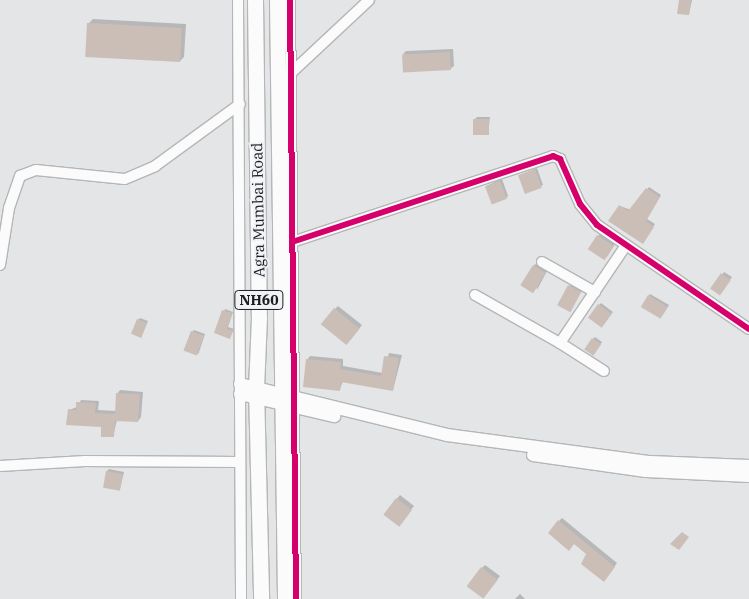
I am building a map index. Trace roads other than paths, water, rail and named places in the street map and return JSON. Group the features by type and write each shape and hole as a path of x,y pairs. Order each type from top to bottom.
{"highway":[{"name":"Agra Mumbai Road","path":"255,0 259,316 256,393 261,599"},
{"name":"Agra Mumbai Road","path":"277,0 289,401 285,599"}],"main road":[{"path":"240,389 444,442 646,472 749,476"},
{"path":"289,401 447,435 650,462 749,466"}],"street":[{"path":"238,0 241,599"},
{"path":"290,0 292,242 289,401 296,599"},
{"path":"290,74 369,0"},
{"path":"0,265 9,208 20,176 36,170 125,180 154,166 240,104"},
{"path":"292,242 553,156 560,159 587,215 626,245 749,329"},
{"path":"560,343 626,245"},
{"path":"542,262 594,292"},
{"path":"475,295 604,370"},
{"path":"0,466 85,461 240,462"}]}
